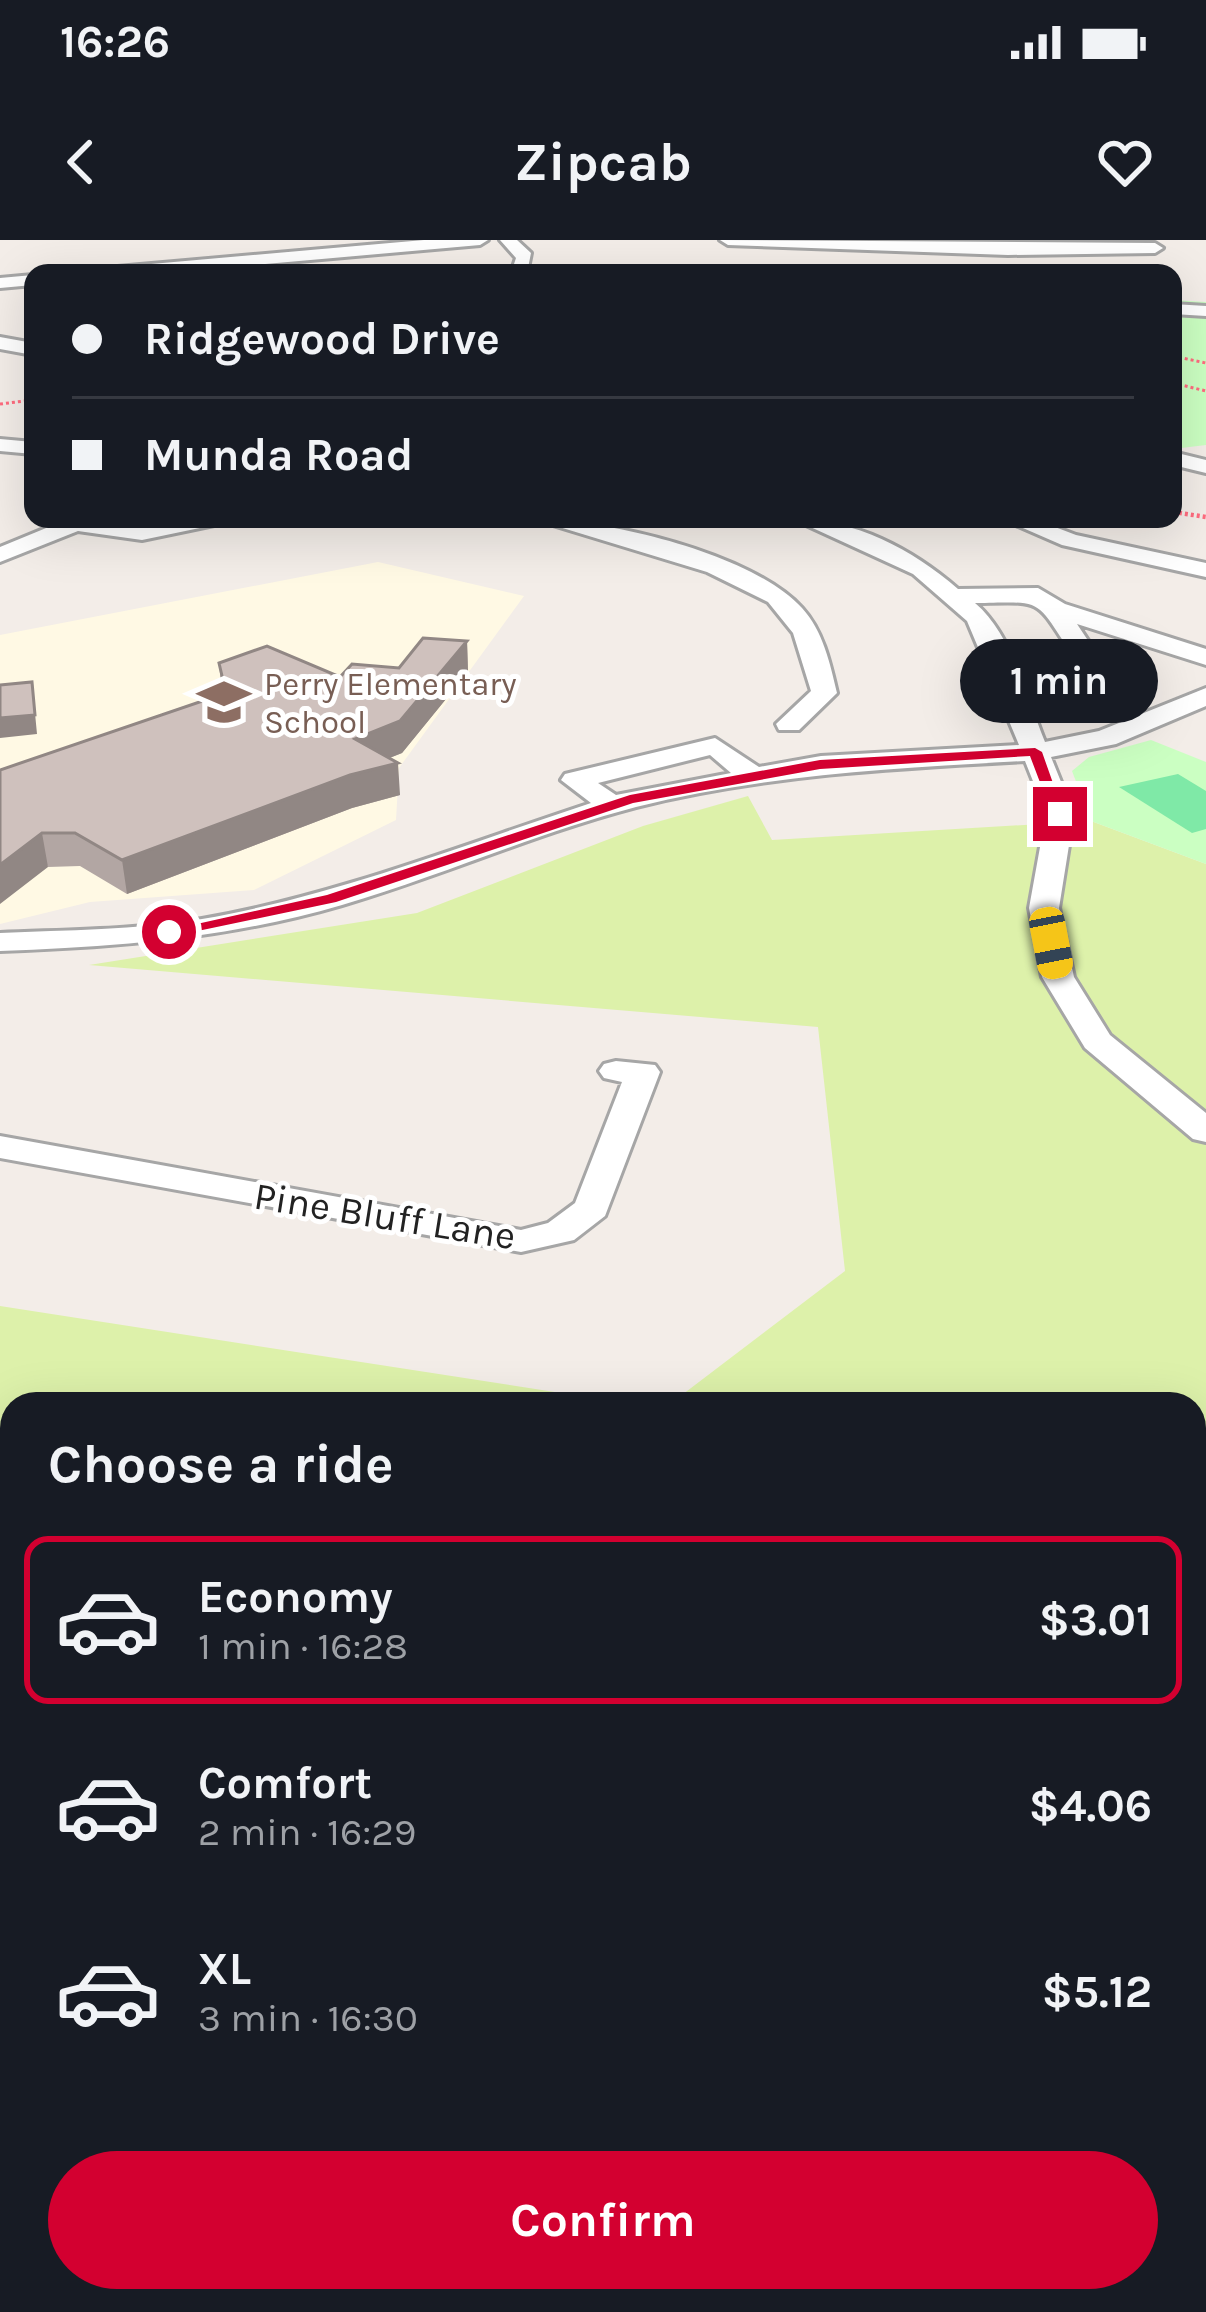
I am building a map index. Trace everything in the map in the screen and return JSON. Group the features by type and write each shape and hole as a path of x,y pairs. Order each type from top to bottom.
{"street":[{"path":"180,264 320,247 480,240"},
{"path":"508,240 525,257 522,264"},
{"path":"728,240 1155,248"},
{"path":"0,555 65,528"},
{"path":"117,528 142,533 167,528"},
{"path":"576,528 730,572 773,594 794,612 814,648 824,693 789,724"},
{"path":"830,528 868,541 921,569 976,617 994,649 1060,814 1044,908 1058,977 1097,1041 1206,1131"},
{"path":"1037,528 1070,540 1206,570"},
{"path":"955,596 1038,596 1056,609 1206,657"},
{"path":"1056,609 1080,647"},
{"path":"0,942 134,937 203,928 331,899 612,806 820,764 1035,752 1106,738 1206,695"},
{"path":"612,806 575,780 715,746 752,775"},
{"name":"Pine Bluff Lane","path":"0,1148 520,1241 561,1232 592,1208 643,1072 616,1071"}],"shaded area":[{"name":"Perry Elementary School","path":"378,562 524,596 399,768 396,820 254,890 90,902 0,924 0,635"}],"green space":[{"path":"1182,301 1206,302 1206,445 1182,448"},
{"path":"1151,740 1206,762 1206,864 1091,821 1072,771 1089,757"},
{"path":"1178,774 1206,791 1206,829 1192,833 1119,787"},
{"path":"748,796 772,840 1091,821 1206,864 1206,1392 686,1392 845,1271 818,1027 89,965 417,913 643,826"},
{"path":"0,1306 555,1392 0,1392"}],"building":[{"path":"423,638 467,641 400,721 355,739 398,763 350,775 122,860 75,833 42,833 0,865 0,770 226,693 219,663 267,646 340,677 352,664 399,668"},
{"path":"32,682 35,715 0,718 0,685"}],"place":[{"name":"Perry Elementary School","path":"224,702"}],"route":[{"path":"169,932 331,899 630,800 820,764 1035,752 1060,814"}]}
